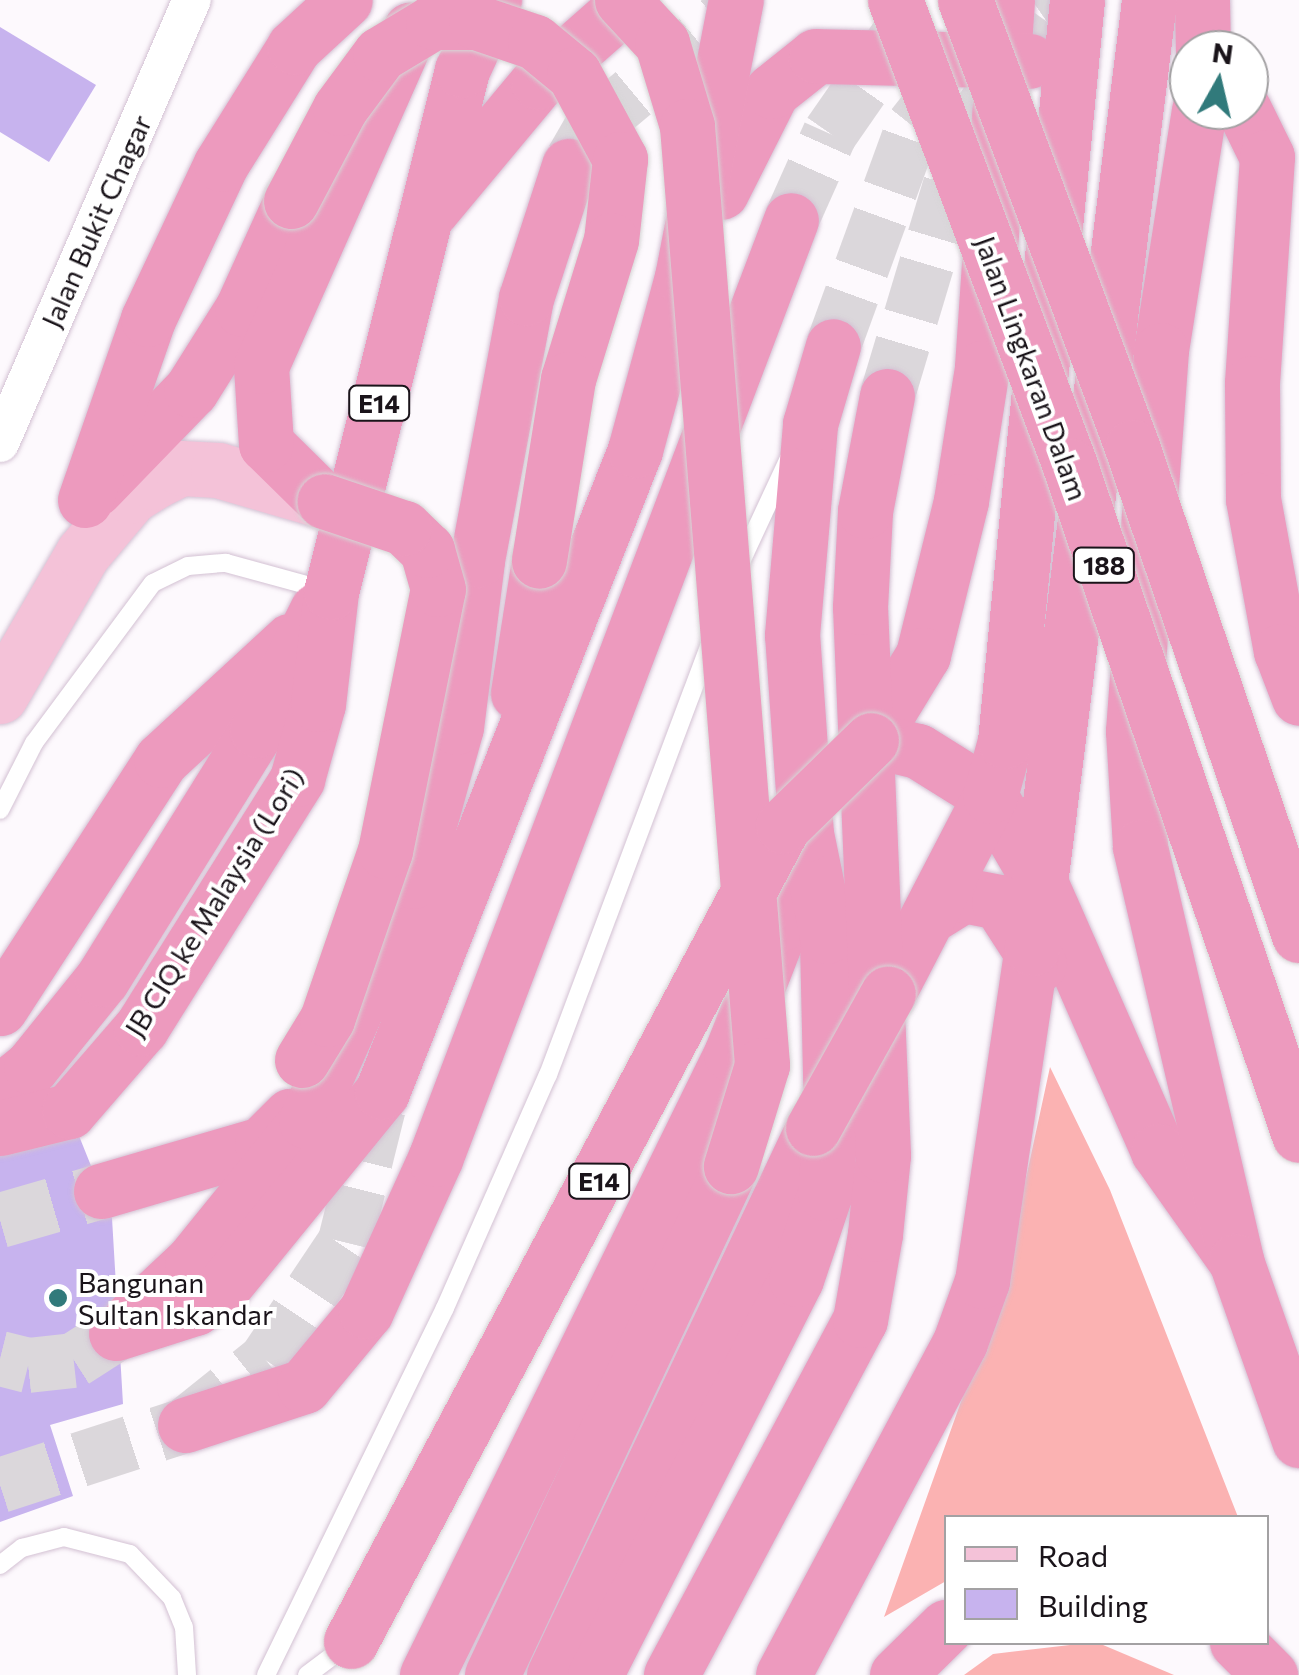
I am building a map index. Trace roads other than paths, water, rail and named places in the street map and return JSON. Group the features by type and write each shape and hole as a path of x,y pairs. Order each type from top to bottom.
{"highway":[{"path":"85,500 148,319 221,164 294,47 344,0"},
{"path":"422,0 261,366 266,444 324,501 404,528 427,550 438,589 385,851 326,1019 306,1121 192,1262 116,1332 195,1308 218,1294 382,1092 500,804 635,450 682,276 736,0"},
{"path":"426,215 462,70 494,0"},
{"path":"492,1675 731,1166 762,1065 687,126 662,43 622,0"},
{"path":"426,215 538,82 631,0"},
{"name":"Jalan Lingkaran Dalam","path":"896,0 1070,466 1299,1135"},
{"name":"188","path":"965,0 1132,447 1299,936"},
{"path":"1007,0 982,368 961,502 923,655 871,740 918,751 990,796 1040,882 1158,1151 1236,1261"},
{"path":"554,1675 813,1128 931,915 990,796 1005,740 1077,0"},
{"path":"783,1675 960,1342 982,1280 1165,76 1148,0"},
{"path":"1202,0 1203,30"},
{"path":"85,500 191,390 242,310 291,201 340,108 380,54 433,22 476,22 535,42 574,74 620,159 611,240 568,379 500,804"},
{"path":"682,276 756,116 796,69 839,52 1003,58 1165,76"},
{"path":"1196,130 1161,350 1133,732 1140,847 1236,1261 1299,1440"},
{"path":"1254,130 1267,158 1252,383 1254,499 1281,651 1299,698"},
{"path":"101,1192 218,1134 316,1068 413,880 456,727 477,560 526,298 569,166"},
{"name":"E14","path":"316,612 426,215"},
{"path":"186,1425 304,1386 366,1311 434,1159 791,220"},
{"path":"1252,383 1299,272"},
{"path":"594,1675 796,1279 824,1193 831,1116 827,936 806,834 792,636 810,424 832,346"},
{"path":"671,1675 860,1320 875,1234 883,1156 860,608 865,511 887,396"},
{"path":"0,1008 161,760 316,612"},
{"name":"JB CIQ ke Malaysia (Lori)","path":"0,1092 31,1067 102,979 258,730 316,612"},
{"name":"JB CIQ ke Malaysia (Lori)","path":"0,1128 68,1111 142,1028 297,779 318,704 316,612"},
{"name":"E14","path":"348,1658 783,826 871,740"},
{"path":"426,1675 731,1054 782,924 806,834"},
{"path":"1167,961 1184,912 1234,887 1299,887"},
{"path":"931,915 962,895 999,902 1032,948 1066,1025 1124,1074"},
{"path":"897,1675 944,1629"},
{"path":"1240,1645 1270,1675"}],"main road":[{"path":"0,696 84,553 131,496 153,482 181,468 218,470 324,501"},
{"path":"0,639 85,500"}],"street":[{"name":"Jalan Bukit Chagar","path":"0,442 192,0"}],"lane":[{"path":"266,1675 446,1308 548,1076 754,526 810,424"},
{"path":"0,810 34,743 153,583 188,566 226,564 316,612"},
{"path":"0,1565 22,1548 64,1537 130,1554 172,1598 184,1627 187,1675"},
{"path":"307,1675 348,1658"}],"tunnel":[{"path":"573,159 591,128 744,0"},
{"path":"887,396 967,130 1046,20 1075,0"},
{"path":"791,220 830,133 905,25"},
{"path":"833,346 913,126 959,68"},
{"path":"0,1485 185,1425 266,1360 345,1242 382,1092"},
{"path":"0,1220 101,1191"},
{"path":"0,1358 28,1365 74,1360 116,1333"}],"place":[{"name":"Bangunan Sultan Iskandar","path":"58,1298"}]}
